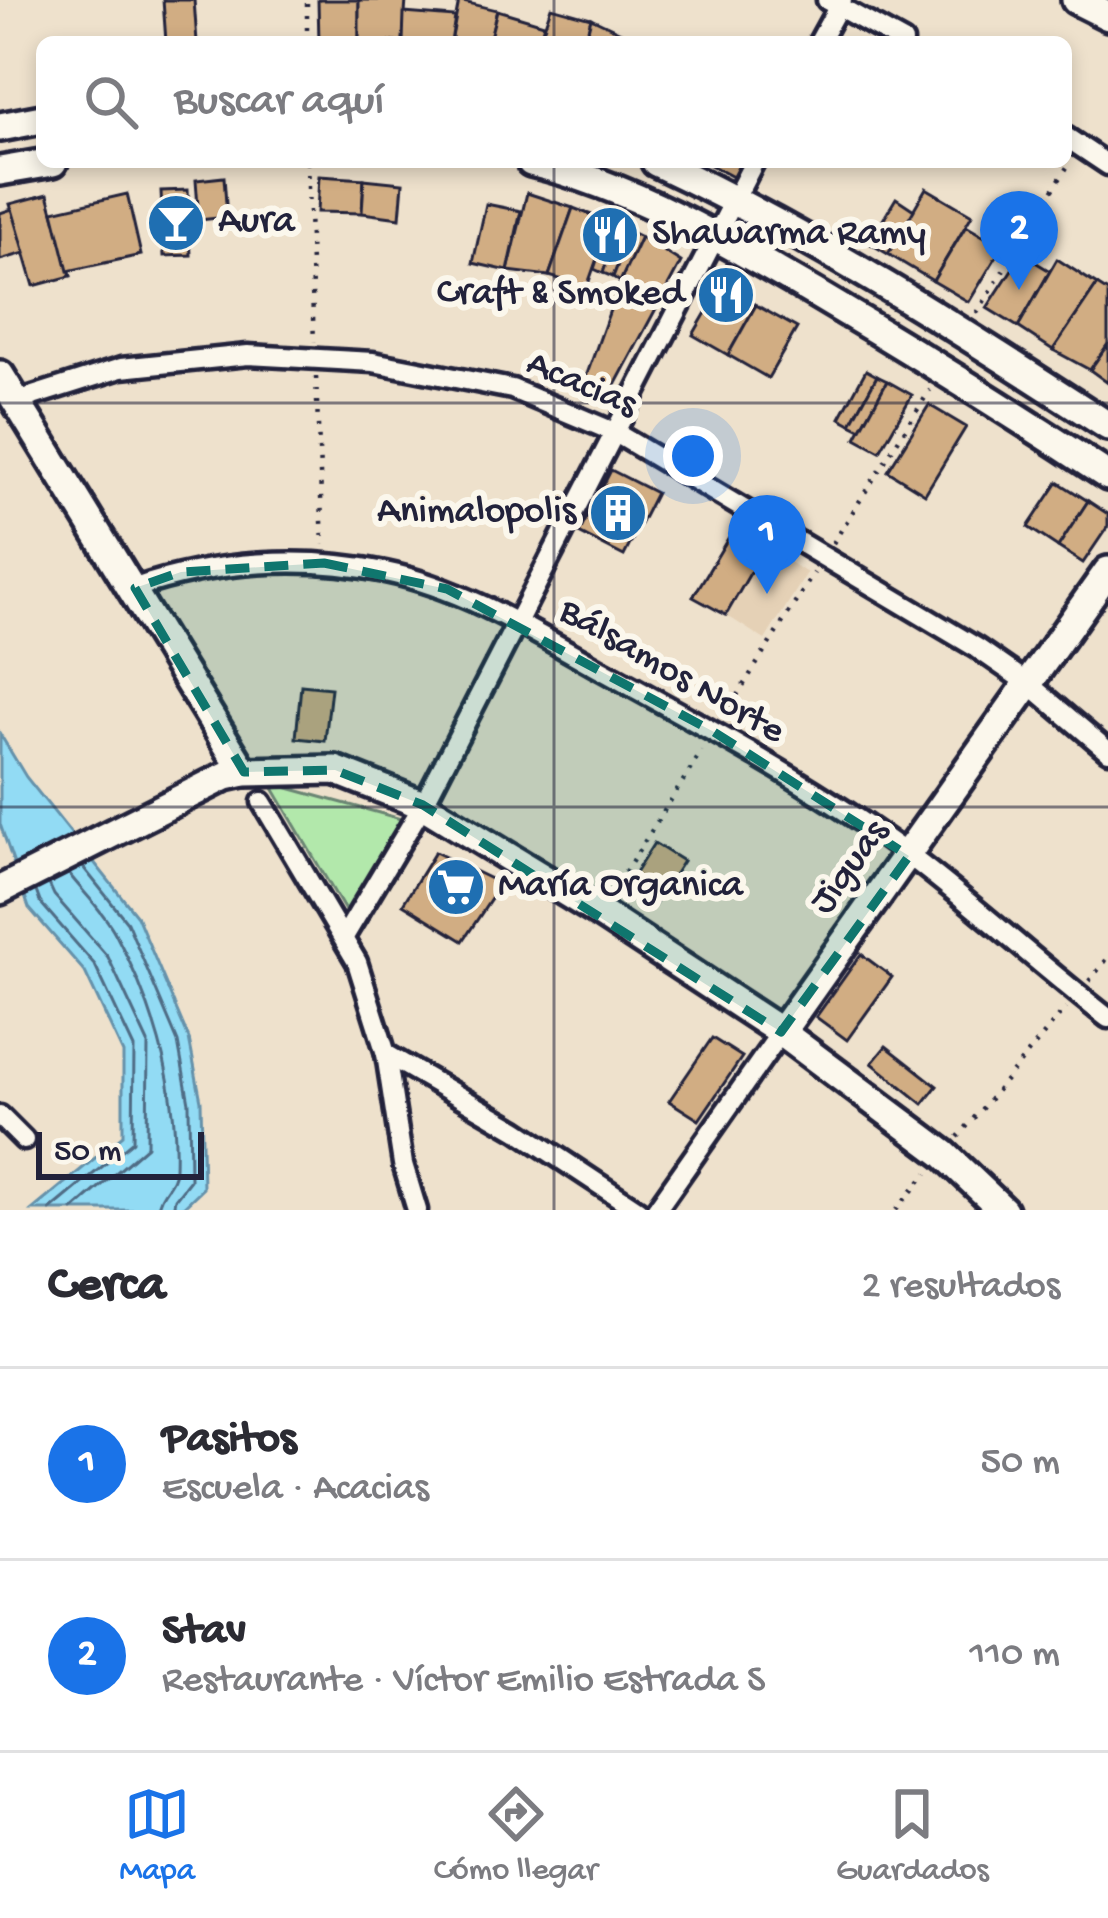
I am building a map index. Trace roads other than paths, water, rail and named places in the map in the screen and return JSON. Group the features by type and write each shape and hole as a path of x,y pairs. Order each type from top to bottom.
{"street":[{"path":"1076,0 1108,16"},
{"path":"822,36 836,2 893,36"},
{"path":"0,127 36,120"},
{"path":"1073,142 1108,165"},
{"path":"0,171 36,165"},
{"path":"549,168 618,191 716,234 944,368 1108,476"},
{"path":"669,168 734,198 964,333 1108,426"},
{"path":"344,938 423,805 751,168"},
{"path":"944,368 964,333"},
{"name":"Acacias","path":"17,400 121,368 248,356 373,362 512,389 614,432 977,647 1108,751"},
{"path":"0,375 244,772"},
{"name":"Bálsamos Norte","path":"135,588 181,572 324,563 386,572 447,590 517,622 714,732 909,856 1108,1018"},
{"name":"Jiguas","path":"656,1210 1108,571"},
{"path":"0,890 214,782 244,772 335,770 423,805 781,1032 944,1154 1003,1210"},
{"path":"262,802 357,962 386,1054 403,1164 417,1210"},
{"path":"386,1054 517,1130 638,1210"},
{"path":"0,1116 24,1140"}],"water":[{"path":"0,734 26,777 137,916 189,1039 201,1101 203,1188 180,1210 32,1210 123,1135 123,1053 85,972 29,908 0,824"}],"place":[{"name":"Aura","path":"176,223"},
{"name":"Shawarma Ramy","path":"610,235"},
{"name":"Stav","path":"1019,290"},
{"name":"Craft & Smoked","path":"726,295"},
{"name":"Animalopolis","path":"618,513"},
{"name":"Pasitos","path":"767,594"},
{"name":"María Organica","path":"456,887"}]}
